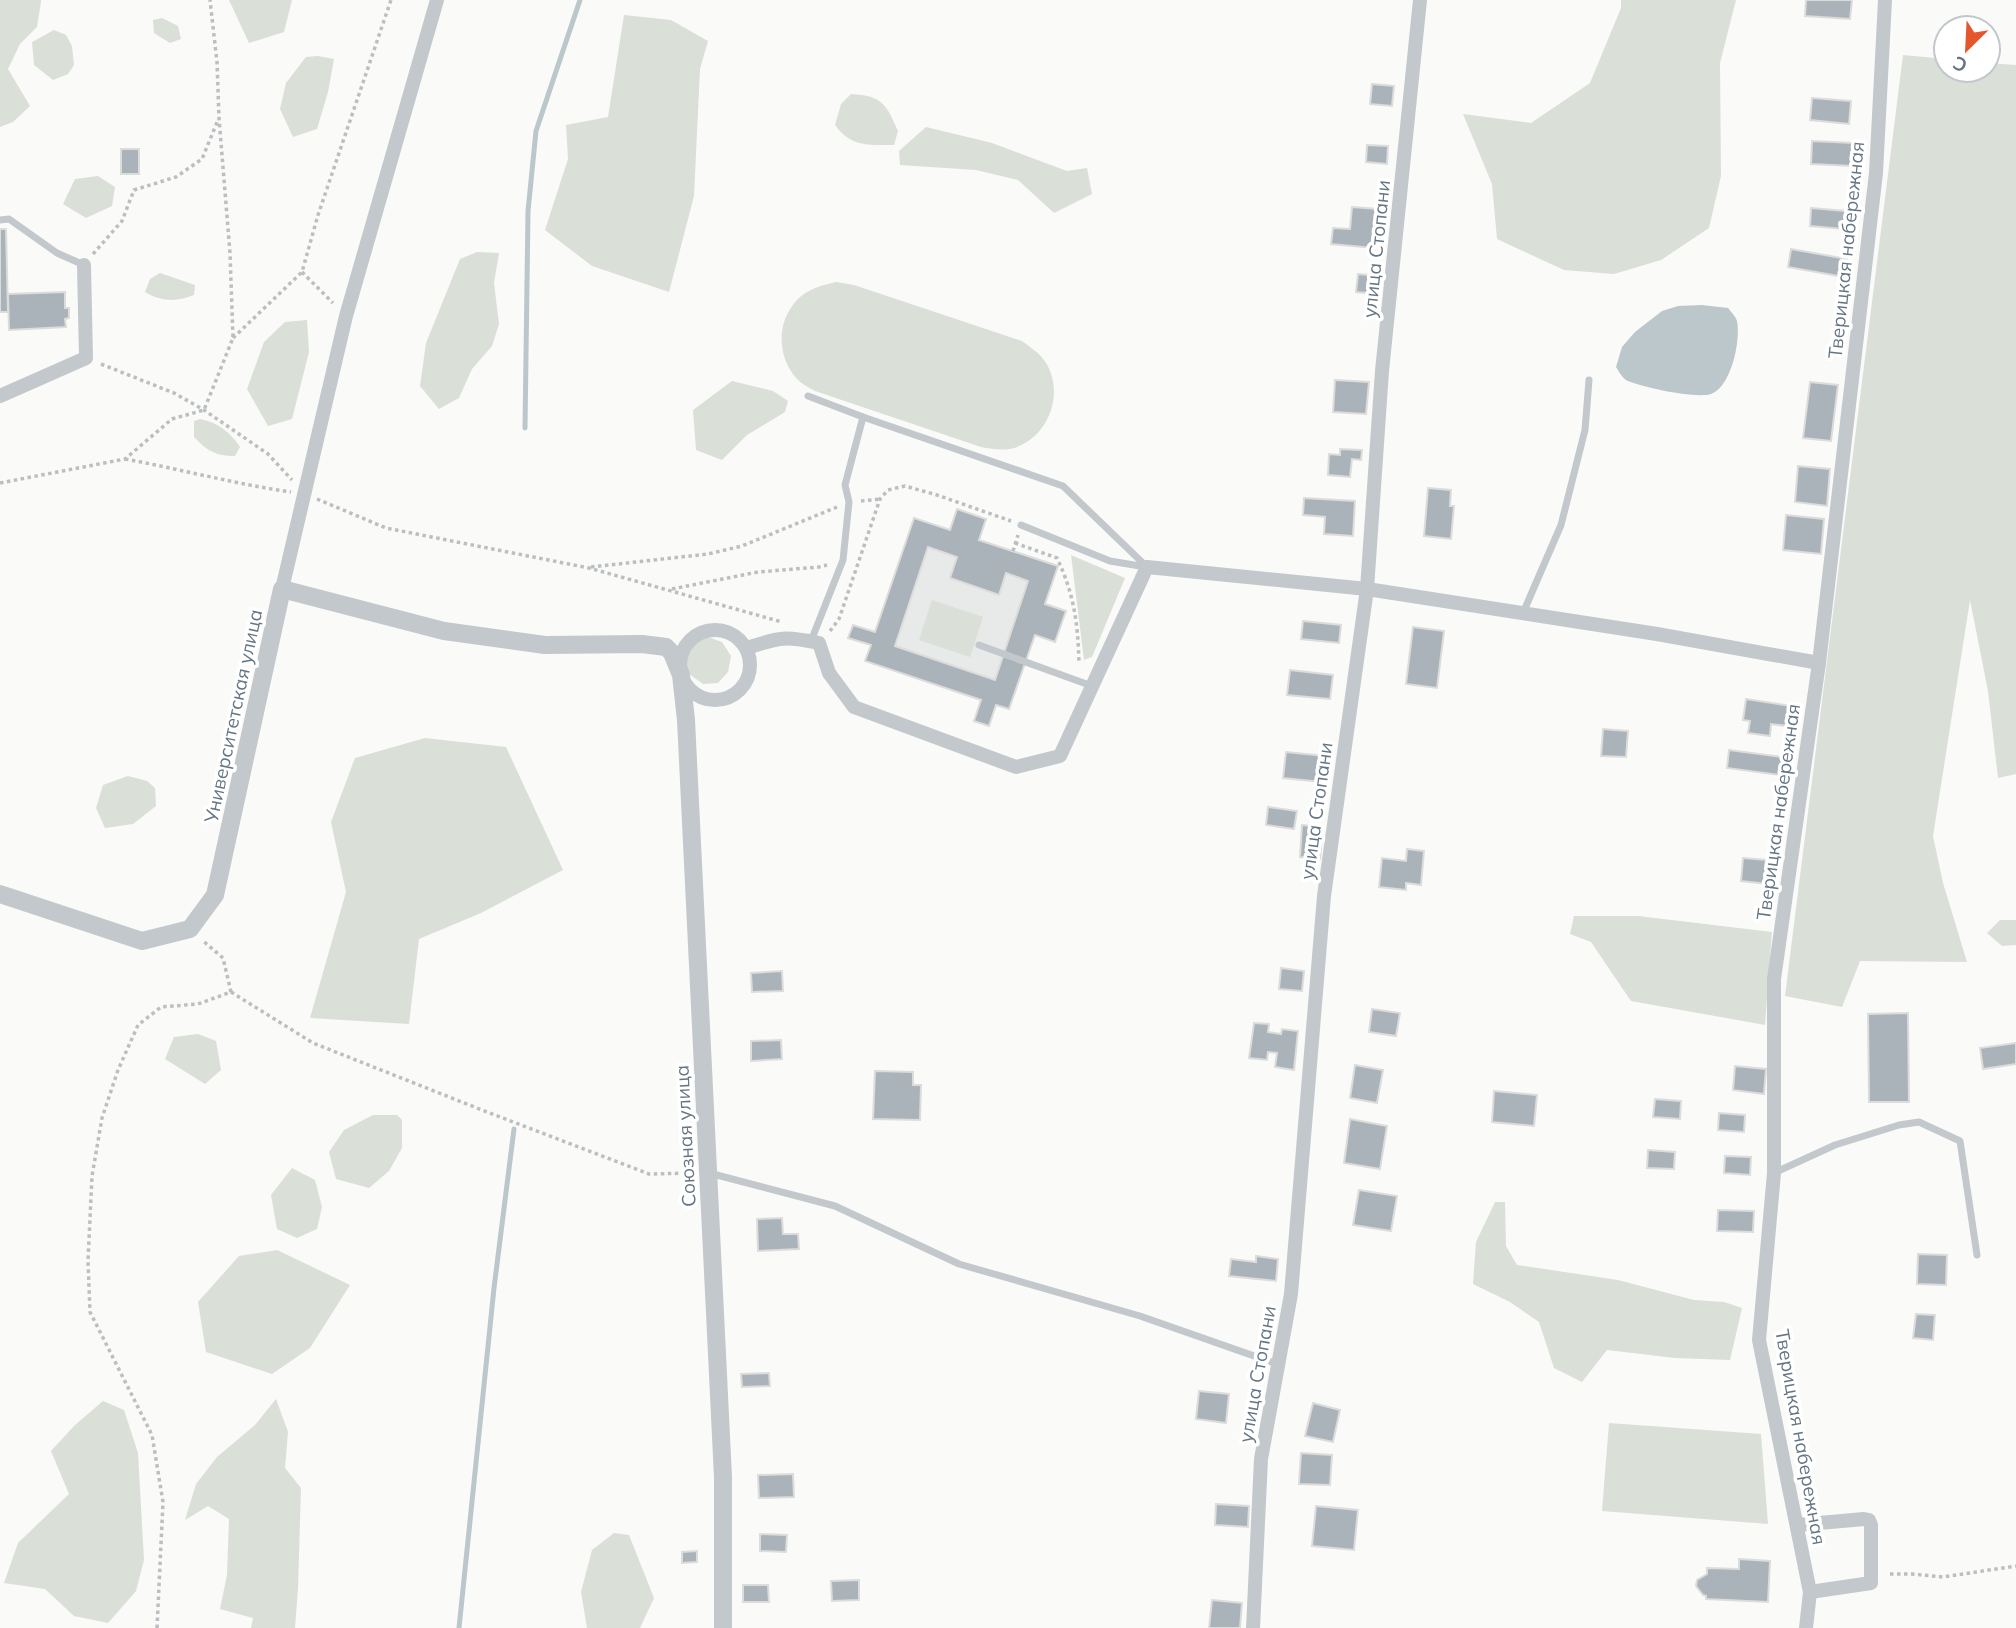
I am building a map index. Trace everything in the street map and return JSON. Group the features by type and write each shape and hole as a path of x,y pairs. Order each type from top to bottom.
{"street":[{"path":"282,589 346,316 437,0"},
{"name":"улица Стопани","path":"1253,1628 1261,1459 1291,1294 1324,896 1367,589 1382,371 1420,0"},
{"name":"Тверицкая набережная","path":"1805,1628 1810,1592 1759,1340 1774,1173 1774,979 1819,663 1875,173 1885,0"},
{"path":"0,396 86,358 84,265"},
{"path":"747,648 777,638 815,638 829,673 854,707 1016,767 1060,756 1147,567 1367,589 1657,634 1819,663"},
{"name":"Университетская улица","path":"190,929 215,895 282,589 444,631 545,645 642,644 666,648 688,642"},
{"path":"719,629 730,632 747,648 751,670 747,682 729,698 705,699 694,694 686,685 681,675 682,652 696,635 719,629"},
{"name":"Союзная улица","path":"666,648 672,653 681,675 686,720 723,1477 723,1628"},
{"path":"0,894 142,942 190,929"},
{"path":"1797,1524 1864,1519 1869,1520 1871,1525 1871,1583 1810,1592"}],"lane":[{"path":"0,220 9,219 57,254 84,265"},
{"path":"1523,613 1561,525 1585,430 1589,380"},
{"path":"808,396 1063,486 1147,567"},
{"path":"815,638 843,560 849,502 845,485 863,417"},
{"path":"1021,525 1110,561 1147,567"},
{"path":"979,645 1092,686"},
{"path":"1774,1173 1835,1145 1899,1125 1919,1122 1959,1141 1977,1255"},
{"path":"708,1173 835,1206 959,1264 1140,1316 1277,1364"}],"path":[{"path":"204,410 233,338 217,62 209,0"},
{"path":"233,338 302,272 318,215 391,0"},
{"path":"84,265 122,221 134,190 176,177 202,159 219,118"},
{"path":"302,272 346,316"},
{"path":"86,358 174,393 204,410 268,454 305,494"},
{"path":"125,458 172,419 204,410"},
{"path":"0,483 125,458 259,488 305,494 386,528 589,568 670,589 815,638 839,619 880,499 888,490 905,486 1021,525"},
{"path":"589,568 708,554 742,545 849,502 880,499"},
{"path":"1016,543 1056,558 1067,580 1078,623 1079,664"},
{"path":"670,589 758,572 819,567 843,560"},
{"path":"190,929 223,958 231,992 313,1043 649,1174 708,1173"},
{"path":"157,1628 163,1502 152,1435 90,1312 88,1261 92,1176 102,1118 118,1070 138,1025 161,1007 198,1004 231,992"},
{"path":"1890,1574 1943,1577 2016,1566"}],"shaded area":[{"path":"0,0 41,2 37,27 20,44 8,69 30,106 13,122 0,127"},
{"path":"229,0 292,0 284,32 249,43"},
{"path":"1621,0 1736,0 1720,63 1721,176 1709,228 1661,260 1614,274 1564,270 1497,239 1492,184 1463,114 1531,123 1590,83 1621,8"},
{"path":"624,15 671,20 708,41 700,69 694,196 669,292 592,266 545,230 568,159 566,125 608,117"},
{"path":"162,18 178,26 181,39 170,43 154,33 153,20"},
{"path":"54,30 66,35 72,46 74,65 68,74 53,80 34,65 32,42"},
{"path":"1903,55 1932,58 1932,84 2002,84 2002,64 2016,65 2016,774 1998,778 1988,691 1970,600 1933,836 1943,883 1967,962 1860,961 1842,1007 1785,996"},
{"path":"306,57 334,59 317,129 293,137 280,109 286,83"},
{"path":"851,94 877,99 882,103 898,131 894,145 854,141 835,125 841,104"},
{"path":"926,127 992,143 1067,171 1087,168 1092,194 1054,213 1018,180 976,170 900,165 899,151"},
{"path":"98,176 115,187 112,206 86,218 63,204 75,179"},
{"path":"477,252 499,253 494,283 499,324 492,346 472,369 459,398 439,409 420,386 426,343 460,259"},
{"path":"160,273 195,285 194,295 169,300 145,292 150,279"},
{"path":"836,282 854,285 1022,341 1041,356 1051,375 1053,401 1044,425 1026,443 1014,448 1001,450 981,447 815,391 803,384 790,370 783,350 782,329 785,319 790,309 805,293"},
{"path":"1678,306 1728,308 1737,321 1733,362 1718,390 1704,395 1681,394 1643,386 1623,377 1616,367 1622,347 1635,332 1662,311"},
{"path":"307,320 309,352 292,419 268,426 247,389 264,342 285,322"},
{"path":"732,381 773,391 788,401 785,412 747,435 722,460 696,450 693,410"},
{"path":"200,419 223,428 232,437 240,447 235,456 212,452 194,437 194,421"},
{"path":"957,509 986,519 980,540 1058,566 1045,603 1066,611 1055,642 1034,635 1009,709 996,705 989,726 974,721 980,700 865,661 870,645 848,638 853,625 875,631 914,518 949,529"},
{"path":"1071,555 1125,578 1092,657 1084,660"},
{"path":"932,600 983,617 970,657 919,640"},
{"path":"708,637 722,642 731,656 728,672 718,683 703,684 685,671 684,653 691,642"},
{"path":"425,738 506,747 563,870 481,913 419,939 409,1024 310,1018 346,892 331,822 355,758"},
{"path":"128,776 147,781 155,788 156,806 133,824 105,828 96,808 103,785"},
{"path":"1574,916 1638,916 1772,932 1765,1025 1631,1001 1591,942 1570,934"},
{"path":"2000,920 2016,920 2016,945 2002,946 1987,933"},
{"path":"198,1034 216,1041 221,1070 205,1084 165,1059 174,1037"},
{"path":"373,1115 397,1115 402,1120 402,1148 389,1171 369,1188 336,1179 329,1152 344,1130"},
{"path":"292,1168 315,1180 322,1207 317,1229 297,1238 277,1229 271,1195"},
{"path":"1495,1202 1505,1202 1506,1246 1517,1265 1618,1280 1694,1300 1724,1302 1742,1308 1730,1360 1675,1358 1607,1350 1582,1382 1554,1368 1539,1322 1510,1302 1473,1284 1476,1242"},
{"path":"277,1250 350,1285 310,1348 272,1374 206,1352 198,1302 239,1256"},
{"path":"276,1399 288,1432 285,1468 301,1488 295,1628 251,1628 253,1618 220,1609 227,1575 229,1519 208,1506 185,1520 196,1484 217,1457 255,1425"},
{"path":"103,1401 124,1410 138,1453 144,1560 136,1591 108,1623 74,1616 45,1589 4,1583 18,1543 69,1494 51,1451 75,1425"},
{"path":"1609,1423 1761,1434 1768,1524 1602,1511"},
{"path":"614,1533 629,1535 654,1598 640,1628 587,1628 581,1592 592,1550"}],"building":[{"path":"1806,0 1852,0 1850,19 1805,16"},
{"path":"1372,84 1394,86 1392,106 1370,104"},
{"path":"1812,98 1851,101 1849,124 1810,120"},
{"path":"1812,141 1854,143 1853,166 1811,164"},
{"path":"1367,145 1388,146 1387,164 1366,162"},
{"path":"121,149 139,149 139,174 121,174"},
{"path":"1352,207 1378,209 1374,248 1331,244 1333,228 1350,229"},
{"path":"1811,208 1845,211 1843,229 1810,226"},
{"path":"0,229 6,229 8,312 0,312"},
{"path":"1791,249 1847,259 1844,277 1788,267"},
{"path":"1358,274 1379,276 1377,294 1356,292"},
{"path":"65,292 65,308 69,308 69,318 65,319 66,327 9,330 8,294"},
{"path":"1335,380 1369,382 1366,414 1333,412"},
{"path":"1810,382 1838,385 1831,441 1803,438"},
{"path":"1340,449 1362,450 1361,460 1352,459 1350,477 1328,475 1329,454 1340,455"},
{"path":"1798,466 1830,469 1827,506 1795,502"},
{"path":"1428,488 1451,490 1450,506 1454,506 1451,539 1424,536"},
{"path":"1304,498 1355,501 1353,536 1324,534 1325,517 1303,515"},
{"path":"957,509 986,519 979,540 1058,566 1045,604 1066,611 1055,642 1035,635 1009,709 996,705 989,726 974,721 981,700 865,661 871,645 848,638 853,625 875,632 914,518 950,530","holes":["928,547 957,557 950,578 999,595 1006,573 1028,581 995,680 895,646"]},
{"path":"1786,515 1824,519 1821,554 1783,550"},
{"path":"1303,621 1341,625 1339,643 1301,639"},
{"path":"1413,627 1444,631 1437,688 1406,684"},
{"path":"1290,670 1333,675 1330,699 1287,695"},
{"path":"1746,699 1798,707 1795,727 1771,724 1770,736 1748,733 1750,721 1743,720"},
{"path":"1603,729 1628,731 1626,757 1601,756"},
{"path":"1729,750 1790,758 1787,776 1727,768"},
{"path":"1286,752 1325,756 1322,782 1283,778"},
{"path":"1268,807 1297,811 1294,829 1266,825"},
{"path":"1302,825 1323,827 1320,859 1300,857"},
{"path":"1407,849 1424,851 1421,885 1406,883 1406,890 1379,887 1382,858 1406,861"},
{"path":"1743,858 1779,861 1776,885 1741,881"},
{"path":"1281,968 1304,971 1302,991 1279,989"},
{"path":"782,971 783,991 752,992 751,973"},
{"path":"1372,1009 1400,1013 1396,1036 1369,1032"},
{"path":"1908,1013 1909,1102 1869,1102 1868,1014"},
{"path":"1254,1023 1269,1024 1268,1032 1281,1034 1282,1029 1298,1031 1294,1070 1275,1067 1277,1053 1268,1052 1267,1060 1249,1058"},
{"path":"781,1040 782,1059 751,1061 751,1041"},
{"path":"2016,1043 2016,1064 1983,1069 1980,1048"},
{"path":"1355,1065 1383,1070 1377,1103 1350,1098"},
{"path":"1735,1066 1766,1069 1764,1094 1733,1090"},
{"path":"875,1071 913,1072 913,1085 921,1085 920,1120 873,1119"},
{"path":"1494,1091 1537,1095 1534,1126 1492,1122"},
{"path":"1655,1099 1681,1101 1680,1119 1653,1117"},
{"path":"1719,1113 1745,1115 1744,1132 1718,1130"},
{"path":"1350,1119 1387,1126 1380,1169 1344,1163"},
{"path":"1648,1150 1675,1152 1674,1169 1647,1168"},
{"path":"1725,1156 1751,1157 1750,1175 1724,1173"},
{"path":"1359,1190 1397,1196 1391,1231 1353,1225"},
{"path":"1718,1210 1754,1211 1753,1232 1717,1231"},
{"path":"782,1218 783,1234 798,1234 799,1249 758,1251 757,1219"},
{"path":"1918,1254 1947,1255 1946,1285 1917,1284"},
{"path":"1256,1256 1278,1259 1276,1281 1229,1276 1231,1259 1256,1262"},
{"path":"1916,1314 1935,1315 1933,1340 1913,1338"},
{"path":"769,1373 770,1386 742,1387 741,1374"},
{"path":"1199,1391 1229,1394 1226,1423 1196,1419"},
{"path":"1313,1403 1340,1410 1333,1442 1305,1436"},
{"path":"1301,1453 1332,1455 1330,1485 1299,1484"},
{"path":"793,1474 794,1497 759,1498 758,1475"},
{"path":"1216,1504 1249,1506 1248,1527 1215,1525"},
{"path":"1316,1506 1358,1510 1354,1550 1312,1546"},
{"path":"760,1534 787,1535 786,1552 760,1551"},
{"path":"697,1551 697,1562 682,1563 682,1552"},
{"path":"1739,1559 1770,1561 1768,1602 1706,1599 1696,1586 1697,1580 1707,1574 1707,1568 1739,1569"},
{"path":"859,1580 859,1600 832,1601 831,1581"},
{"path":"743,1585 768,1585 769,1602 743,1602"},
{"path":"1212,1600 1242,1603 1240,1628 1209,1628"}],"waterway":[{"path":"525,428 528,211 536,131 580,0"},
{"path":"459,1628 494,1288 514,1129"}]}
